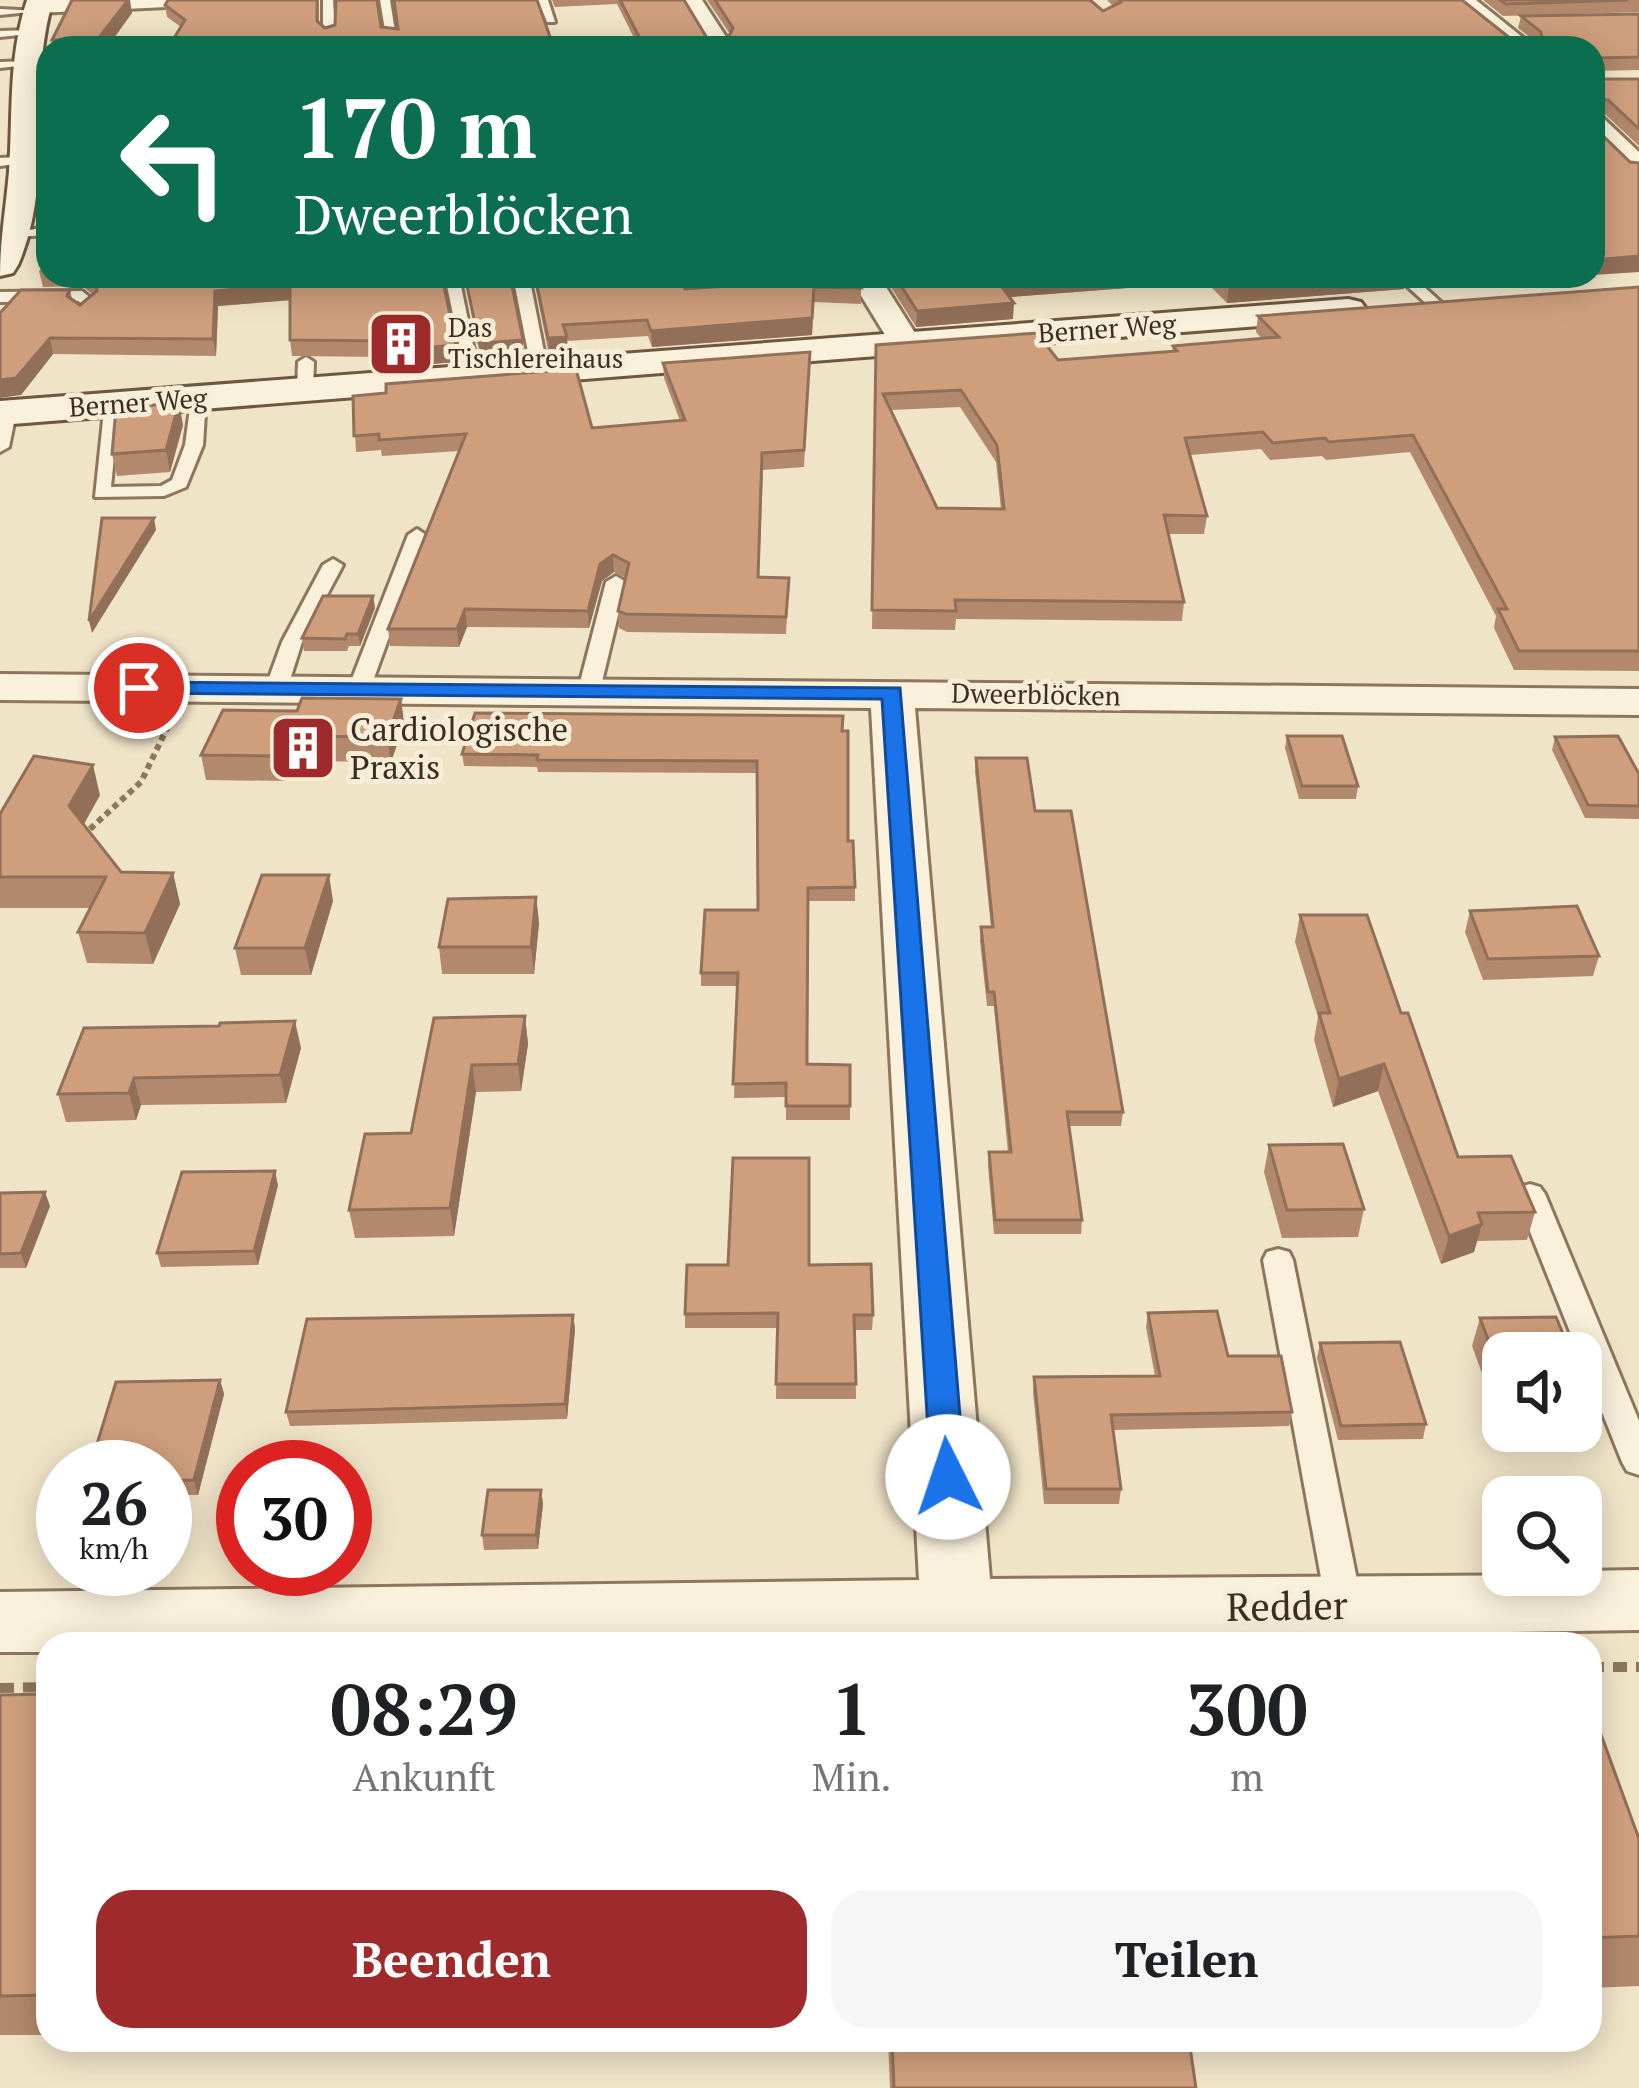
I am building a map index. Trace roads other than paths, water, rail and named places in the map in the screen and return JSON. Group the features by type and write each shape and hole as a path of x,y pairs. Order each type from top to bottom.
{"street":[{"path":"117,36 189,0"},
{"path":"692,0 715,36"},
{"path":"1463,0 1509,36"},
{"path":"0,265 20,231 26,199 26,82"},
{"path":"1605,134 1639,167"},
{"path":"871,288 906,344"},
{"name":"Berner Weg","path":"2,424 111,405 198,398 305,376 474,377 1480,300"},
{"name":"Dweerblöcken","path":"0,687 1639,702"},
{"path":"892,693 957,1611"},
{"name":"Redder","path":"0,1622 1639,1600"}],"lane":[{"path":"328,0 329,33"},
{"path":"385,0 392,36"},
{"path":"543,0 550,20"},
{"path":"0,12 26,82"},
{"path":"1493,24 1527,22"},
{"path":"455,288 474,377"},
{"path":"523,288 541,372"},
{"path":"1416,288 1435,304"},
{"path":"0,297 82,296 89,303 83,311"},
{"path":"111,405 101,494 164,491 180,483 194,445 198,398"},
{"path":"359,689 417,535"},
{"path":"277,689 292,642 333,565"},
{"path":"589,690 616,582"},
{"path":"1529,1194 1639,1462"},
{"path":"1278,1260 1344,1605"}],"place":[{"name":"Das Tischlereihaus","path":"401,344"},
{"name":"Cardiologische Praxis","path":"303,748"}]}
